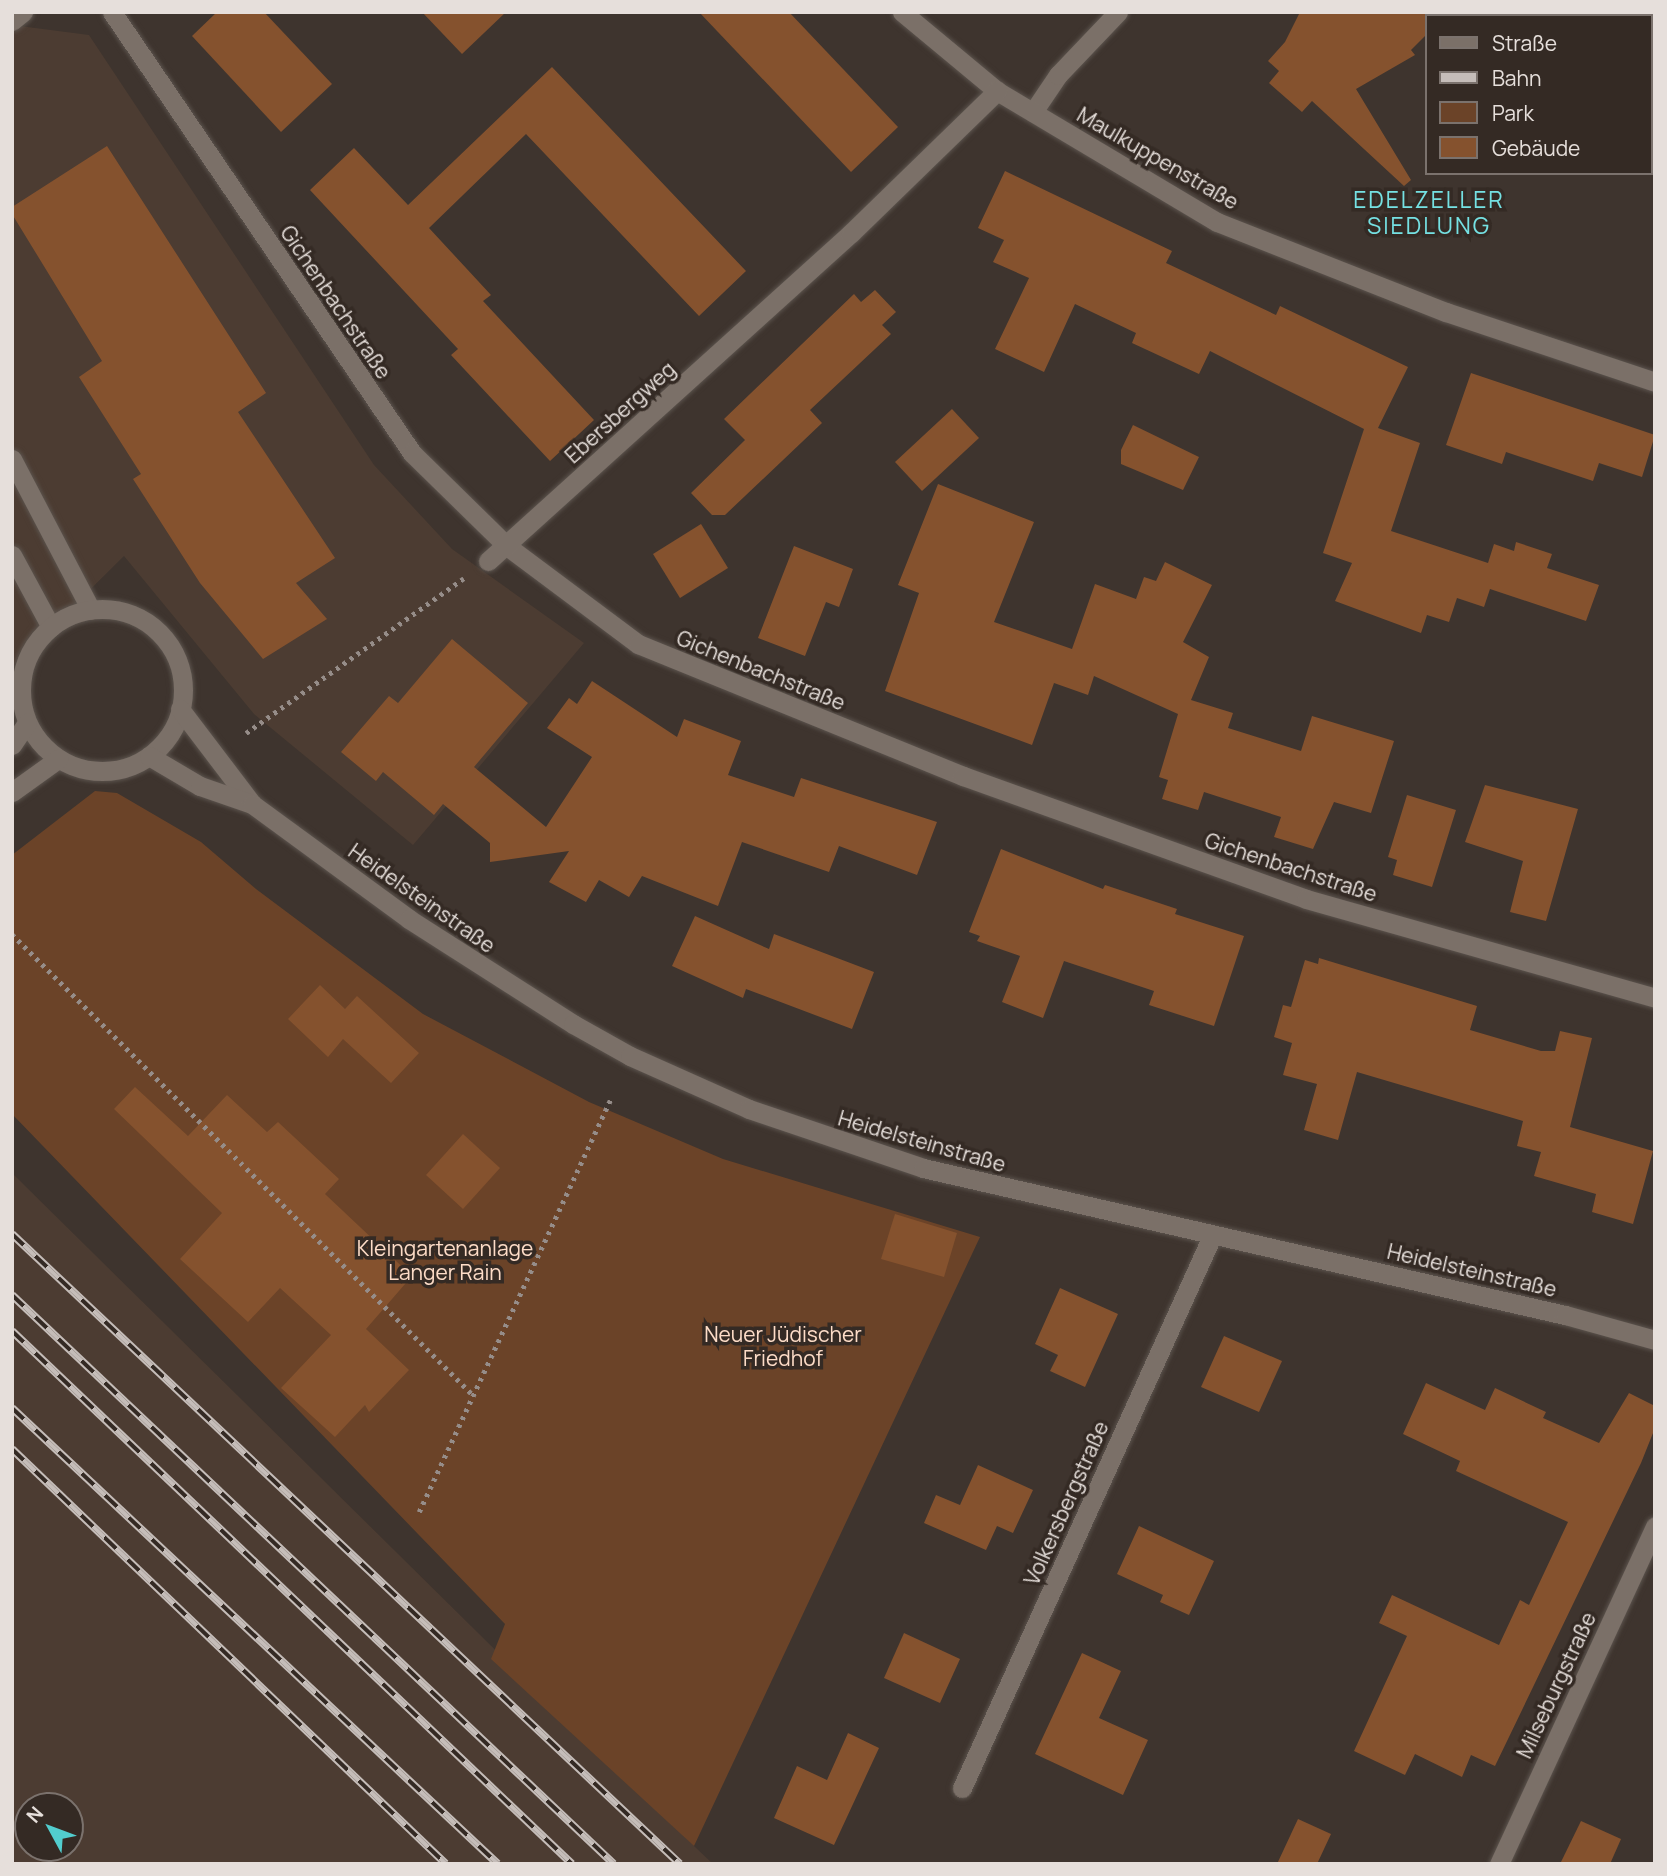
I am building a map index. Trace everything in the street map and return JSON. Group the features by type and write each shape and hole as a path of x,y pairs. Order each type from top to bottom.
{"street":[{"path":"12,21 23,12"},
{"name":"Gichenbachstraße","path":"112,12 412,453 507,546 638,644 963,776 1306,899 1655,998"},
{"name":"Maulkuppenstraße","path":"902,12 998,91 1217,222 1446,312 1655,382"},
{"path":"1033,112 1058,75 1118,12"},
{"name":"Ebersbergweg","path":"488,561 851,233 998,91"},
{"path":"12,459 91,610"},
{"path":"12,555 51,627"},
{"path":"91,610 135,616 169,645 179,665 180,709 174,727 149,755 127,767 104,771 80,769 58,759 40,743 27,723 21,703 26,661 51,627 91,610"},
{"name":"Heidelsteinstraße","path":"180,709 252,804"},
{"path":"12,746 27,723"},
{"name":"Heidelsteinstraße","path":"149,755 200,786 252,804 460,953 630,1056 835,1141 962,1177 1212,1237 1403,1277 1655,1340"},
{"path":"12,792 58,759"},
{"name":"Volkersbergstraße","path":"962,1788 1212,1237"},
{"name":"Milseburgstraße","path":"1499,1864 1655,1526"}],"path":[{"path":"246,733 488,561"},
{"path":"12,934 473,1395"},
{"path":"419,1512 610,1100"}],"shaded area":[{"path":"12,25 89,35 374,465 452,549 584,643 413,845 254,714 124,556 12,667"},
{"path":"12,1173 713,1864 12,1864"}],"green space":[{"name":"Kleingartenanlage Langer Rain","path":"95,791 117,793 201,842 256,889 423,1014 589,1102 723,1159 980,1237 694,1846 491,1659 505,1624 12,1114 12,855"}],"building":[{"path":"217,12 264,12 332,84 281,132 192,36"},
{"path":"422,12 506,12 462,54"},
{"path":"699,12 789,12 898,127 851,172"},
{"path":"1300,12 1448,12 1426,14 1426,35 1411,50 1415,55 1356,89 1411,180 1404,186 1312,101 1302,112 1269,83 1279,71 1268,61 1285,42"},
{"path":"552,67 746,271 699,316 526,134 429,228 491,295 483,301 594,420 550,461 451,355 458,349 310,190 354,148 408,205"},
{"path":"107,146 266,393 238,412 335,558 296,583 327,619 263,659 200,583 133,479 141,474 79,377 102,361 12,214 12,207"},
{"path":"1005,171 1172,251 1166,263 1276,315 1280,306 1408,367 1378,428 1420,443 1391,531 1488,563 1494,544 1514,551 1516,542 1552,554 1547,568 1599,585 1586,621 1490,589 1484,607 1457,598 1449,622 1427,615 1421,633 1335,601 1352,563 1323,553 1364,429 1210,351 1199,374 1132,343 1136,333 1075,304 1044,372 995,349 1029,278 993,262 1004,240 978,228"},
{"path":"875,290 896,312 882,325 891,334 810,410 822,423 725,515 712,515 691,493 745,440 724,419 854,294 861,302"},
{"path":"1471,373 1655,435 1642,477 1599,463 1593,481 1506,452 1502,464 1446,445"},
{"path":"952,409 979,438 922,491 895,462"},
{"path":"1133,425 1199,457 1183,490 1121,464 1121,450"},
{"path":"938,484 1034,522 994,622 1072,649 1095,584 1136,599 1144,577 1156,581 1165,562 1212,585 1183,642 1209,657 1191,700 1233,713 1228,728 1301,751 1312,716 1394,741 1371,813 1334,802 1313,849 1274,837 1281,817 1204,792 1198,810 1162,799 1168,780 1159,777 1178,714 1094,676 1088,695 1054,683 1032,745 885,691 919,593 898,585"},
{"path":"701,524 728,568 680,598 653,554"},
{"path":"794,546 853,569 839,607 826,602 805,656 758,638"},
{"path":"452,639 528,703 474,767 546,827 592,757 547,728 569,698 577,704 592,681 677,737 684,719 741,741 728,775 794,797 801,778 937,822 917,875 839,846 829,872 742,842 718,906 642,876 629,897 599,880 586,902 549,882 569,851 490,862 490,843 443,804 434,815 383,772 376,781 341,752 389,696 398,703"},
{"path":"1485,785 1578,809 1546,921 1510,912 1523,861 1465,842"},
{"path":"1407,795 1456,810 1432,887 1393,875 1397,860 1388,857"},
{"path":"1001,849 1103,889 1105,885 1177,909 1175,914 1244,936 1214,1026 1149,1005 1154,991 1064,961 1043,1018 1002,1002 1020,956 977,941 980,936 969,932"},
{"path":"695,916 769,949 774,934 874,972 852,1029 746,989 743,998 672,966"},
{"path":"1319,958 1477,1006 1470,1030 1541,1051 1555,1051 1560,1031 1592,1038 1570,1127 1653,1151 1633,1224 1592,1212 1596,1194 1534,1176 1541,1152 1517,1146 1523,1121 1357,1072 1338,1140 1304,1130 1317,1084 1283,1075 1292,1043 1274,1037 1283,1005 1291,1007 1305,960 1318,964"},
{"path":"320,985 345,1009 357,996 419,1053 391,1083 343,1039 328,1057 288,1019"},
{"path":"135,1087 188,1136 227,1095 267,1132 278,1122 339,1179 325,1194 412,1276 366,1329 409,1370 369,1412 365,1405 335,1437 281,1388 331,1335 280,1288 248,1322 180,1259 222,1213 114,1109"},
{"path":"463,1134 500,1168 463,1209 426,1175"},
{"path":"895,1214 957,1233 944,1277 881,1259"},
{"path":"1060,1288 1118,1314 1085,1387 1050,1371 1058,1355 1035,1344"},
{"path":"1224,1336 1282,1361 1259,1412 1201,1387"},
{"path":"1426,1383 1485,1410 1495,1388 1546,1412 1543,1418 1599,1443 1629,1393 1655,1406 1655,1428 1641,1463 1495,1766 1471,1755 1462,1777 1415,1754 1405,1775 1354,1751 1407,1636 1379,1623 1392,1595 1499,1645 1520,1600 1529,1605 1568,1522 1456,1471 1460,1461 1403,1434"},
{"path":"978,1465 1033,1490 1013,1533 997,1526 986,1550 924,1523 936,1495 960,1505"},
{"path":"1139,1526 1214,1561 1189,1615 1160,1602 1163,1595 1117,1574"},
{"path":"904,1633 960,1659 940,1703 884,1678"},
{"path":"1082,1653 1121,1671 1099,1718 1148,1740 1123,1795 1035,1754"},
{"path":"848,1733 879,1748 834,1845 774,1818 797,1766 827,1780"},
{"path":"1298,1819 1331,1834 1317,1864 1277,1864"},
{"path":"1581,1821 1621,1839 1610,1864 1560,1864"}],"railway":[{"path":"12,1234 680,1864"},
{"path":"12,1295 614,1864"},
{"path":"12,1331 572,1864"},
{"path":"12,1408 498,1864"},
{"path":"12,1449 446,1864"}],"district":[{"name":"EDELZELLER SIEDLUNG","path":"1429,212"}],"park label":[{"name":"Neuer Jüdischer Friedhof","path":"783,1346"}]}
